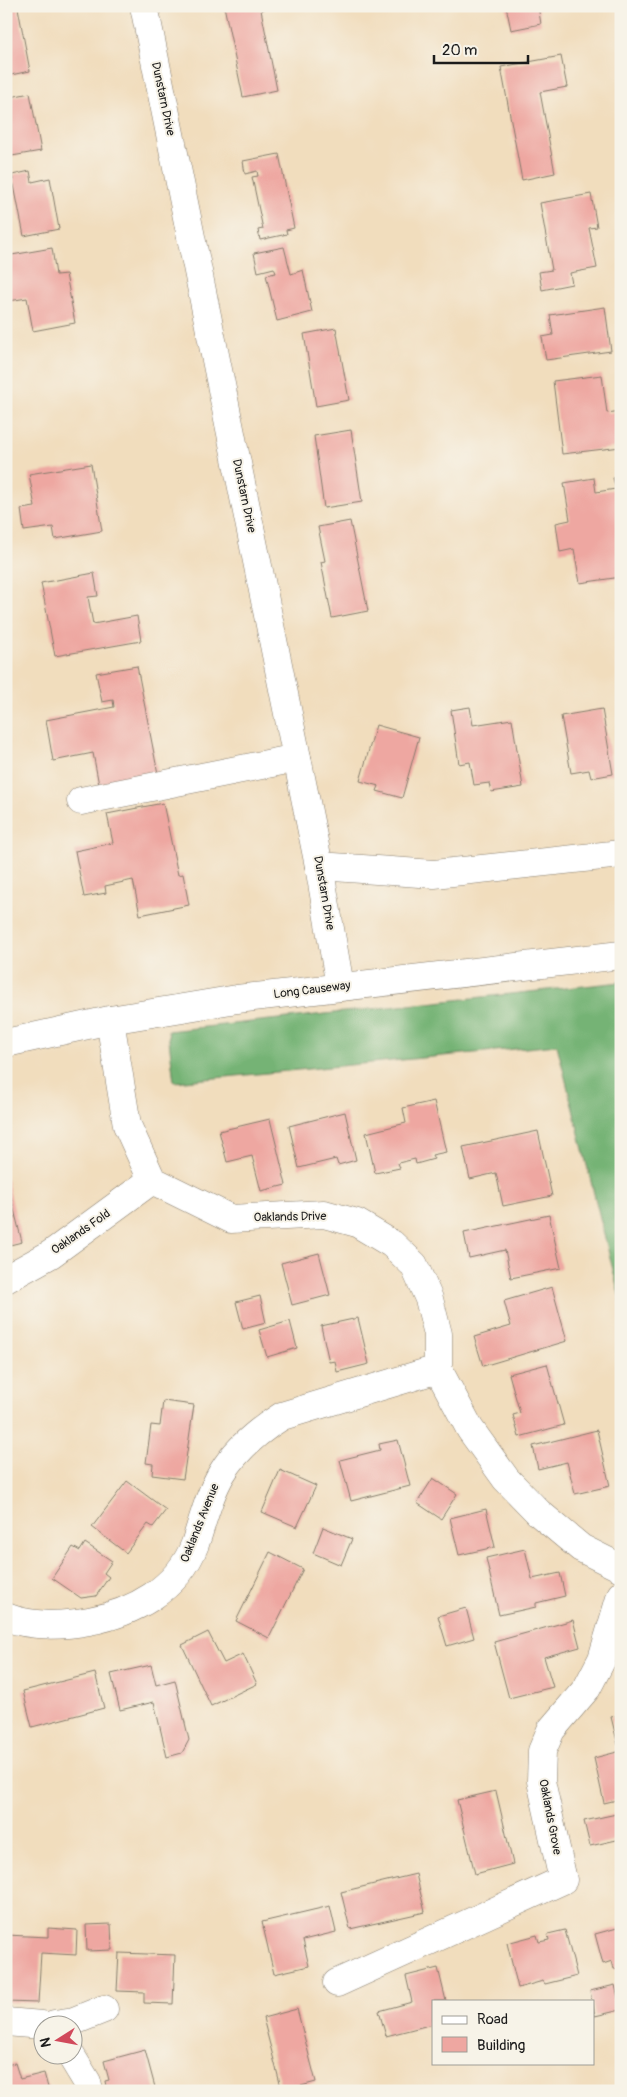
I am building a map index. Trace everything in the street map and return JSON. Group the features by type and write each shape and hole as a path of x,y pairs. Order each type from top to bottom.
{"street":[{"name":"Dunstarn Drive","path":"144,6 319,866 340,986"},
{"path":"80,801 297,758"},
{"path":"319,866 434,874 621,854"},
{"name":"Long Causeway","path":"6,1043 110,1020 237,999 621,955"},
{"path":"110,1020 126,1125 152,1180"},
{"name":"Oaklands Fold","path":"6,1280 50,1254 152,1180"},
{"name":"Oaklands Drive","path":"152,1180 231,1219 324,1214 356,1223 392,1244 414,1265 430,1299 438,1334 438,1369 470,1429 506,1479 539,1513 581,1548 621,1568"},
{"name":"Oaklands Avenue","path":"6,1616 41,1624 67,1625 117,1614 144,1603 164,1588 182,1568 194,1546 209,1499 222,1473 239,1449 260,1430 282,1416 438,1369"},
{"name":"Oaklands Grove","path":"337,1983 563,1880 541,1781 542,1752 551,1730 587,1688 602,1659 621,1595"},
{"path":"82,2018 104,2009"},
{"path":"6,2022 32,2024"},
{"path":"76,2064 89,2091"}],"green space":[{"path":"621,982 621,1302 557,1045 174,1082 168,1031"}],"building":[{"path":"224,6 272,6 261,10 277,90 243,97"},
{"path":"506,6 538,6 541,24 511,30"},
{"path":"18,8 30,71 6,76 6,10"},
{"path":"561,56 567,87 540,92 555,173 522,180 501,67"},
{"path":"30,93 41,151 6,157 6,98"},
{"path":"279,154 294,228 286,230 287,234 260,240 258,230 263,229 252,177 258,176 257,171 245,174 243,161"},
{"path":"30,171 32,182 50,178 59,229 24,236 12,175"},
{"path":"591,194 597,227 589,228 597,268 570,273 572,284 542,290 539,272 552,270 540,203"},
{"path":"284,247 291,274 303,270 312,312 277,321 266,275 276,273 274,268 258,272 254,253"},
{"path":"52,248 56,275 66,274 75,323 33,331 27,298 9,301 6,285 6,256"},
{"path":"605,307 611,351 546,360 542,337 553,335 550,315"},
{"path":"336,328 349,400 316,406 304,334"},
{"path":"602,375 607,413 621,411 621,447 562,454 553,381"},
{"path":"351,430 362,502 324,508 314,436"},
{"path":"91,464 102,531 55,539 53,527 24,531 21,509 35,507 29,474"},
{"path":"621,477 621,577 580,583 574,549 560,552 556,523 570,520 564,483 594,478 596,492 616,489 613,478"},
{"path":"350,521 368,611 332,618 321,562 325,561 318,527"},
{"path":"94,573 98,596 88,597 93,624 137,616 141,641 55,656 41,583"},
{"path":"137,666 158,774 99,785 93,753 53,761 46,720 114,707 113,700 102,702 96,673"},
{"path":"470,707 473,725 512,719 523,787 491,792 489,783 474,785 470,762 459,764 451,710"},
{"path":"602,709 613,774 591,778 589,770 571,773 561,716"},
{"path":"376,725 419,737 402,798 377,791 379,786 360,781"},
{"path":"163,803 178,875 183,874 189,905 140,915 133,880 105,886 106,893 84,897 75,851 113,843 107,814"},
{"path":"434,1101 446,1152 432,1155 434,1159 416,1164 415,1159 398,1163 400,1168 375,1173 366,1133 406,1123 403,1108"},
{"path":"345,1112 356,1160 338,1165 336,1159 299,1168 289,1126"},
{"path":"270,1119 286,1185 261,1191 252,1156 227,1162 219,1131"},
{"path":"538,1131 552,1196 503,1206 496,1173 470,1179 463,1147"},
{"path":"6,1177 22,1242 6,1246"},
{"path":"549,1215 561,1268 511,1278 505,1250 469,1258 464,1233"},
{"path":"319,1253 330,1295 292,1305 281,1263"},
{"path":"552,1287 567,1341 483,1366 474,1337 511,1326 504,1301"},
{"path":"260,1296 266,1323 243,1329 236,1302"},
{"path":"358,1318 369,1364 337,1372 335,1361 329,1362 321,1326"},
{"path":"290,1321 297,1348 267,1357 259,1330"},
{"path":"547,1364 564,1425 519,1437 513,1415 520,1413 509,1374"},
{"path":"163,1401 194,1405 183,1479 152,1475 153,1464 146,1463 151,1425 160,1426"},
{"path":"597,1430 610,1486 575,1494 567,1462 538,1469 533,1446"},
{"path":"398,1440 410,1486 351,1501 340,1460 380,1450 379,1444"},
{"path":"280,1470 316,1486 297,1527 262,1512"},
{"path":"433,1478 457,1494 441,1519 417,1503"},
{"path":"127,1481 166,1510 153,1527 148,1524 126,1553 92,1527"},
{"path":"486,1509 495,1547 459,1555 450,1518"},
{"path":"323,1527 352,1539 341,1565 313,1553"},
{"path":"85,1543 112,1561 104,1573 109,1577 96,1596 81,1598 52,1578 73,1547 80,1551"},
{"path":"525,1549 532,1579 560,1573 565,1596 536,1603 536,1607 499,1615 486,1558"},
{"path":"270,1552 303,1569 269,1638 236,1621"},
{"path":"466,1608 474,1638 447,1646 438,1616"},
{"path":"573,1620 580,1647 544,1657 553,1687 509,1698 494,1642"},
{"path":"208,1632 224,1663 243,1654 257,1684 211,1706 182,1645"},
{"path":"151,1665 156,1685 175,1680 189,1740 182,1753 167,1757 154,1702 120,1710 111,1674"},
{"path":"95,1673 104,1708 32,1727 23,1691"},
{"path":"6,1696 14,1721 6,1723"},
{"path":"621,1715 621,1744 618,1745 611,1717"},
{"path":"621,1751 621,1799 604,1803 594,1758"},
{"path":"496,1791 513,1864 475,1874 457,1800"},
{"path":"621,1813 621,1839 590,1846 584,1821"},
{"path":"416,1874 425,1912 350,1929 341,1892"},
{"path":"330,1906 336,1932 303,1940 309,1966 274,1974 262,1922"},
{"path":"111,1924 112,1950 87,1951 86,1925"},
{"path":"621,1927 621,1968 614,1969 612,1961 603,1964 595,1934"},
{"path":"48,1928 77,1930 76,1955 41,1953 38,2003 6,2002 6,1935 48,1937"},
{"path":"565,1930 577,1976 545,1984 543,1981 518,1988 507,1943 537,1935 539,1942 549,1940 548,1934"},
{"path":"119,1953 175,1955 173,2004 144,2003 144,1992 117,1991"},
{"path":"438,1968 446,2000 432,2000 432,2024 386,2036 379,2011 412,2002 406,1976"},
{"path":"615,1985 621,2010 595,2016 594,2000 592,2000 590,1991"},
{"path":"297,2009 316,2082 282,2091 263,2018"},
{"path":"145,2050 156,2091 107,2091 105,2081 109,2080 104,2061"},
{"path":"15,2063 20,2079 44,2073 49,2091 6,2091 6,2065"}]}
